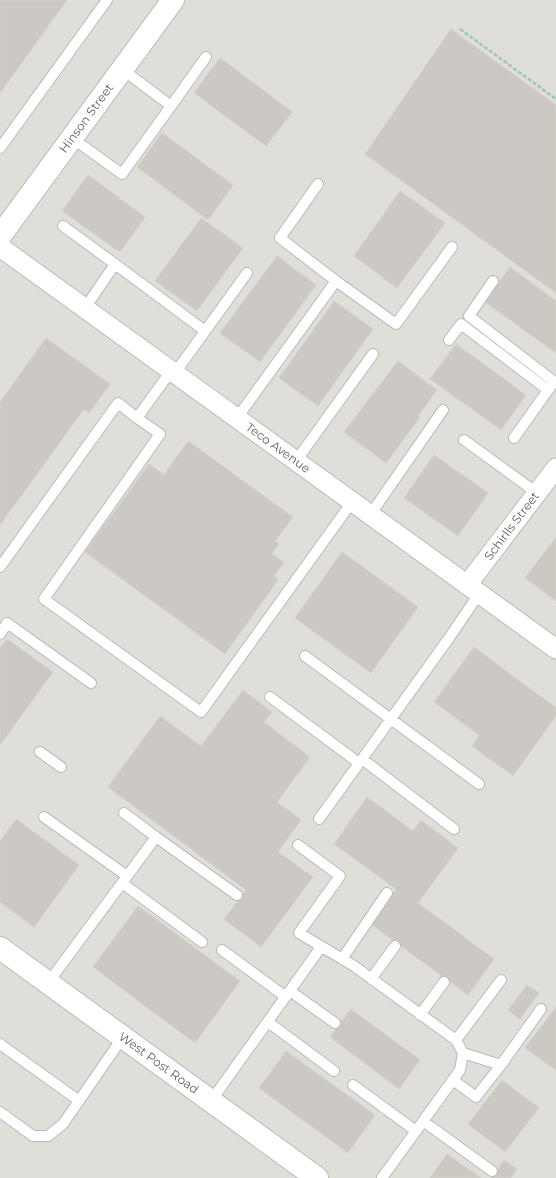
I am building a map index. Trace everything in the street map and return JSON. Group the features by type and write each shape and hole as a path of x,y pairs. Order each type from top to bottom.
{"street":[{"name":"Hinson Street","path":"3,226 72,138 173,0"},
{"name":"Teco Avenue","path":"0,247 556,648"},
{"name":"Schirlls Street","path":"473,589 537,493 556,468"},
{"name":"West Post Road","path":"0,948 317,1178"}],"lane":[{"path":"0,148 107,0"},
{"path":"72,138 122,174 206,57"},
{"path":"122,70 171,106"},
{"path":"318,184 280,238 396,324 452,247"},
{"path":"63,226 205,331"},
{"path":"85,308 115,264"},
{"path":"138,418 205,331 247,273"},
{"path":"237,418 336,281"},
{"path":"493,281 469,316 555,381 514,438"},
{"path":"449,340 461,324 548,390"},
{"path":"296,461 373,354"},
{"path":"0,567 118,404 138,418 160,434 44,599 201,712 352,502"},
{"path":"370,515 443,410"},
{"path":"464,440 537,493"},
{"path":"319,819 391,719 473,589"},
{"path":"0,634 4,621 90,683"},
{"path":"305,656 479,784"},
{"path":"270,697 454,829"},
{"path":"40,752 61,767"},
{"path":"124,813 237,895"},
{"path":"44,817 202,942"},
{"path":"48,982 156,837"},
{"path":"298,845 340,876 299,933 342,959 456,1040 463,1053 460,1070 382,1178"},
{"path":"342,959 387,893"},
{"path":"371,979 396,946"},
{"path":"211,1101 321,947"},
{"path":"222,950 335,1023"},
{"path":"456,1040 501,980"},
{"path":"420,1015 444,982"},
{"path":"453,1080 476,1097 501,1066 541,1009"},
{"path":"268,1022 334,1071"},
{"path":"0,1112 33,1136 48,1136 63,1124 78,1100 123,1037"},
{"path":"0,1044 78,1100"},
{"path":"463,1053 501,1066"},
{"path":"353,1085 416,1131"},
{"path":"423,1121 492,1171"}],"path":[{"path":"460,29 556,99"}],"shaded area":[{"path":"0,0 556,0 556,1178 0,1178"}],"building":[{"path":"0,0 67,0 0,93"},
{"path":"451,29 556,105 556,293 365,154"},
{"path":"220,58 292,112 266,146 194,93"},
{"path":"162,133 233,185 208,220 137,167"},
{"path":"88,175 145,217 120,252 62,211"},
{"path":"400,191 445,223 397,288 354,256"},
{"path":"201,218 243,248 197,311 155,281"},
{"path":"277,256 316,285 260,362 220,333"},
{"path":"510,267 556,301 556,353 485,302"},
{"path":"334,301 373,329 318,406 279,378"},
{"path":"46,338 110,384 89,413 84,409 0,525 0,402"},
{"path":"456,344 526,395 501,430 430,379"},
{"path":"398,361 437,390 418,416 420,417 386,463 344,432"},
{"path":"188,441 293,517 275,541 279,544 272,554 284,562 274,576 278,580 225,654 85,552 149,464 164,475"},
{"path":"434,455 488,493 458,536 404,498"},
{"path":"556,537 556,601 525,578"},
{"path":"342,552 418,607 371,673 295,618"},
{"path":"7,639 53,672 0,745 0,648"},
{"path":"474,647 556,708 556,716 513,776 472,746 479,735 434,702"},
{"path":"243,690 272,712 264,722 310,757 277,802 301,820 278,852 313,877 261,947 224,919 246,890 108,787 160,716 201,746"},
{"path":"367,797 413,831 421,820 458,848 418,903 494,959 468,995 371,924 396,889 334,844"},
{"path":"16,819 79,865 34,927 0,902 0,841"},
{"path":"138,906 240,981 195,1043 93,967"},
{"path":"527,985 539,993 520,1019 508,1010"},
{"path":"556,1007 556,1070 525,1048"},
{"path":"351,1009 420,1060 399,1089 330,1037"},
{"path":"286,1051 375,1115 348,1153 259,1088"},
{"path":"502,1080 539,1108 505,1152 468,1124"},
{"path":"447,1154 481,1178 430,1178"},
{"path":"504,1160 517,1169 511,1178 492,1178"}]}
